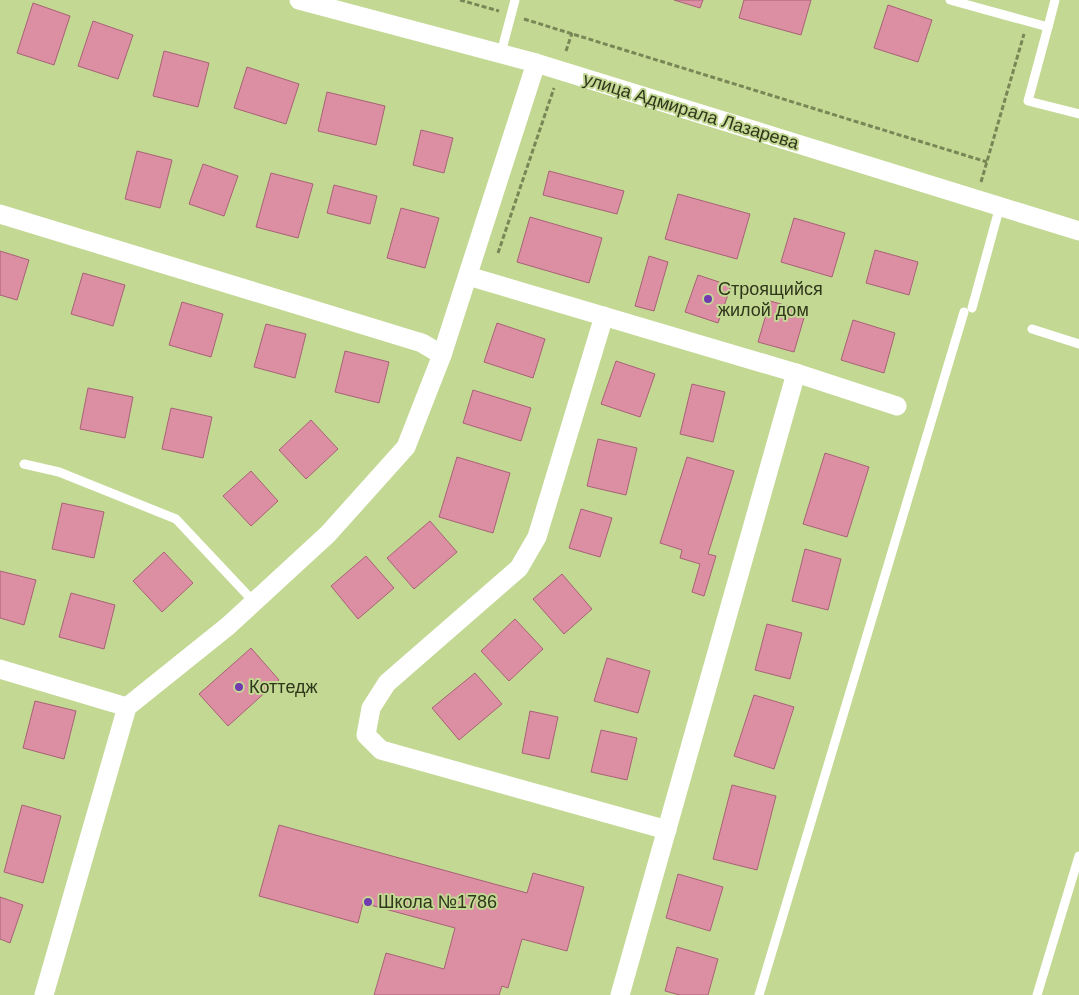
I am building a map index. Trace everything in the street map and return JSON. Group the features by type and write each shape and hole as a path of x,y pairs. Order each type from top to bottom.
{"street":[{"name":"улица Адмирала Лазарева","path":"299,0 536,63 1079,231"},
{"path":"44,995 127,707 228,626 328,534 406,447 442,355 536,63"},
{"path":"0,214 422,343 442,355"},
{"path":"468,276 796,373 897,406"},
{"path":"604,316 537,537 519,568 387,683 371,708 366,735 381,750 667,830"},
{"path":"620,995 796,373"},
{"path":"0,669 127,707"}],"lane":[{"path":"501,53 515,0"},
{"path":"950,0 1048,27"},
{"path":"1055,0 1028,101 1079,114"},
{"path":"759,995 1000,206"},
{"path":"1032,329 1079,344"},
{"path":"24,464 59,472 176,519 254,602"},
{"path":"1037,995 1079,856"}],"path":[{"path":"460,0 987,162"},
{"path":"980,188 1028,22"}],"building":[{"path":"674,0 703,0 700,8"},
{"path":"744,0 811,0 801,35 739,18"},
{"path":"33,3 70,16 54,65 17,53"},
{"path":"888,5 932,20 918,62 874,48"},
{"path":"93,21 133,35 118,79 78,66"},
{"path":"164,51 209,63 198,107 153,96"},
{"path":"247,67 299,84 286,124 234,108"},
{"path":"327,92 385,106 376,145 318,131"},
{"path":"421,130 453,138 444,173 413,165"},
{"path":"137,151 172,160 160,208 125,199"},
{"path":"203,164 238,176 224,216 189,204"},
{"path":"549,171 624,191 617,214 543,195"},
{"path":"271,173 313,184 298,238 256,227"},
{"path":"334,185 377,196 370,224 327,213"},
{"path":"678,194 750,214 737,259 665,239"},
{"path":"401,208 439,218 425,268 387,258"},
{"path":"530,217 602,238 589,283 517,262"},
{"path":"794,218 845,233 832,277 781,262"},
{"path":"875,250 918,262 909,295 866,283"},
{"path":"0,251 29,260 17,300 0,295"},
{"path":"649,256 668,262 654,311 635,306"},
{"path":"83,273 125,285 113,326 71,314"},
{"name":"Строящийся жилой дом","path":"698,275 731,286 718,323 685,312"},
{"path":"770,301 806,311 794,352 758,342"},
{"path":"182,302 223,314 211,357 169,345"},
{"path":"853,320 895,333 884,373 841,360"},
{"path":"497,323 545,339 533,378 484,362"},
{"path":"266,324 306,334 295,378 254,367"},
{"path":"345,351 389,362 379,403 335,392"},
{"path":"616,361 655,374 640,417 601,404"},
{"path":"692,384 725,392 713,442 680,434"},
{"path":"88,388 133,397 125,438 80,429"},
{"path":"473,390 531,408 521,441 463,423"},
{"path":"171,408 212,417 203,458 162,449"},
{"path":"311,420 338,449 306,479 279,450"},
{"path":"598,439 637,448 626,495 587,486"},
{"path":"825,453 869,467 847,537 803,524"},
{"path":"457,457 510,473 493,533 439,517"},
{"path":"687,457 734,471 708,554 716,556 704,596 692,592 700,564 680,558 682,550 660,543"},
{"path":"251,471 278,501 251,526 223,496"},
{"path":"62,503 104,512 94,558 52,549"},
{"path":"581,509 612,518 600,557 569,548"},
{"path":"430,521 457,552 414,589 387,558"},
{"path":"805,549 841,559 828,610 792,601"},
{"path":"164,552 193,583 162,612 133,581"},
{"path":"366,556 394,588 358,619 331,586"},
{"path":"0,571 36,580 24,625 0,618"},
{"path":"562,574 592,609 564,634 533,599"},
{"path":"71,593 115,605 104,649 59,637"},
{"path":"515,619 543,649 509,681 481,651"},
{"path":"767,624 802,633 790,679 755,670"},
{"name":"Коттедж","path":"251,648 279,680 228,726 199,694"},
{"path":"607,658 650,671 638,713 594,701"},
{"path":"475,673 502,704 459,740 432,708"},
{"path":"754,695 794,707 774,769 734,756"},
{"path":"35,701 76,711 64,759 23,748"},
{"path":"530,711 558,717 549,759 522,753"},
{"path":"601,730 637,738 627,780 591,772"},
{"path":"732,785 776,796 757,870 713,859"},
{"path":"22,805 61,816 43,883 4,872"},
{"path":"279,825 527,893 533,873 584,887 567,951 522,939 508,988 502,986 499,995 374,995 386,953 444,969 455,928 363,903 358,923 259,896"},
{"path":"678,874 723,887 710,931 666,918"},
{"path":"0,897 23,905 10,943 0,939"},
{"path":"677,947 718,959 708,995 680,995 665,991"}],"place":[{"name":"Строящийся жилой дом","path":"708,299"},
{"name":"Коттедж","path":"239,687"},
{"name":"Школа №1786","path":"368,902"}]}
